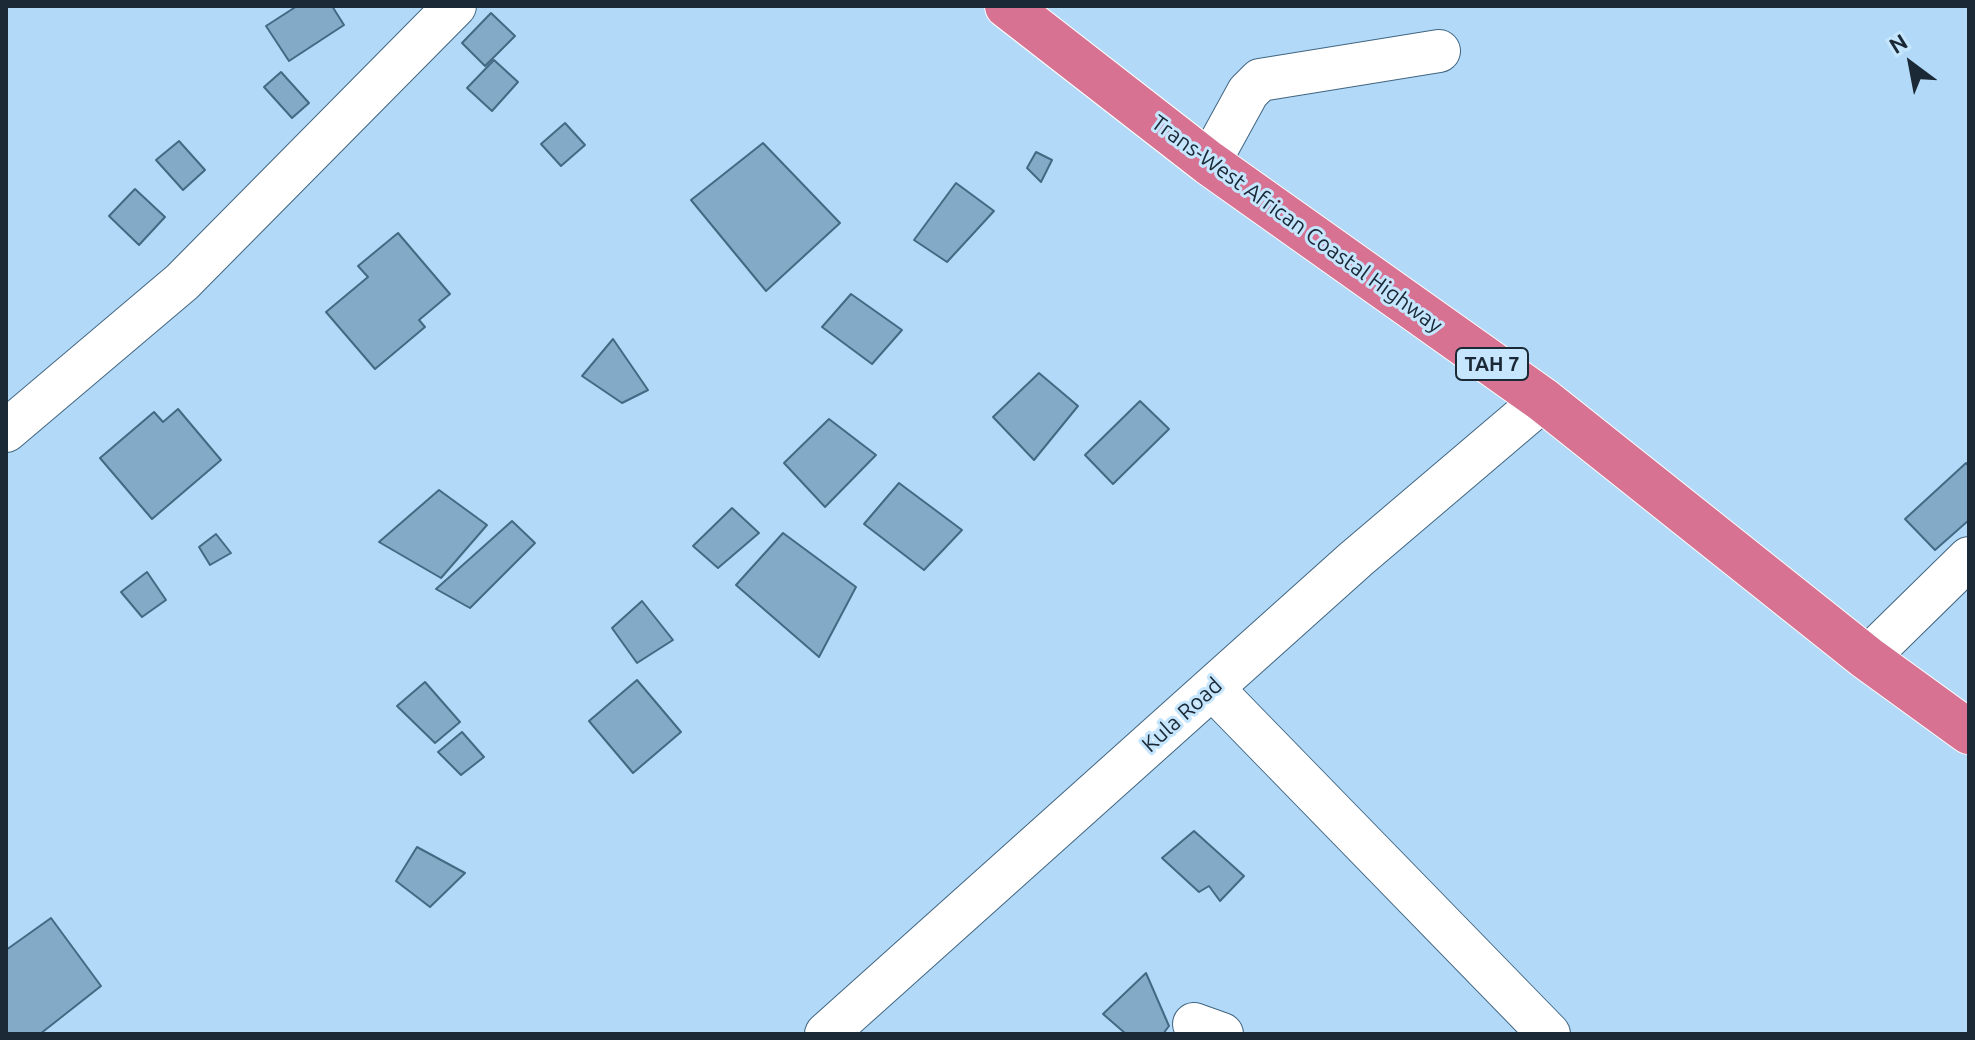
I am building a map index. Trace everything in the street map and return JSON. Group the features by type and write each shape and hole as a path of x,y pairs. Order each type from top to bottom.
{"highway":[{"name":"Trans-West African Coastal Highway","path":"1007,6 1209,163 1543,400 1867,658 1969,732"}],"street":[{"path":"6,431 182,282 455,6"},
{"path":"1209,163 1248,92 1260,80 1439,51"},
{"name":"Kula Road","path":"826,1034 1356,559 1543,400"},
{"path":"1867,658 1969,558"},
{"path":"1212,688 1549,1034"}],"building":[{"path":"297,6 332,6 344,25 289,61 266,26"},
{"path":"491,13 515,36 485,66 462,43"},
{"path":"494,60 518,82 492,111 467,88"},
{"path":"281,72 309,103 292,118 264,87"},
{"path":"565,123 585,145 561,166 541,144"},
{"path":"179,141 205,170 183,190 156,160"},
{"path":"763,143 840,223 766,291 691,200"},
{"path":"1036,152 1052,160 1041,182 1027,168"},
{"path":"956,183 994,211 947,262 914,240"},
{"path":"135,189 165,217 139,245 109,216"},
{"path":"398,233 450,294 419,320 425,327 375,369 326,312 368,277 358,266"},
{"path":"851,294 902,330 872,364 822,327"},
{"path":"613,339 648,390 622,403 582,376"},
{"path":"1039,373 1078,406 1034,460 993,417"},
{"path":"1140,401 1169,429 1113,484 1085,455"},
{"path":"178,409 221,460 152,519 100,458 154,412 163,422"},
{"path":"829,419 876,455 825,507 784,463"},
{"path":"1966,463 1969,466 1969,520 1935,550 1905,519"},
{"path":"899,483 962,530 924,570 864,524"},
{"path":"439,490 487,525 441,578 379,542"},
{"path":"732,508 759,533 718,568 693,546"},
{"path":"512,521 535,543 470,608 436,589"},
{"path":"783,533 856,587 819,657 736,585"},
{"path":"216,534 231,553 210,565 199,547"},
{"path":"147,572 166,600 142,617 121,592"},
{"path":"642,601 673,640 637,663 612,628"},
{"path":"637,680 681,732 633,773 589,721"},
{"path":"425,682 460,722 435,743 397,706"},
{"path":"462,732 484,757 461,775 438,752"},
{"path":"1194,831 1244,876 1220,901 1209,886 1199,892 1162,858"},
{"path":"417,847 465,873 430,907 396,881"},
{"path":"51,918 101,986 40,1034 6,1034 6,950"},
{"path":"1146,973 1169,1026 1163,1034 1126,1034 1103,1014"}]}
